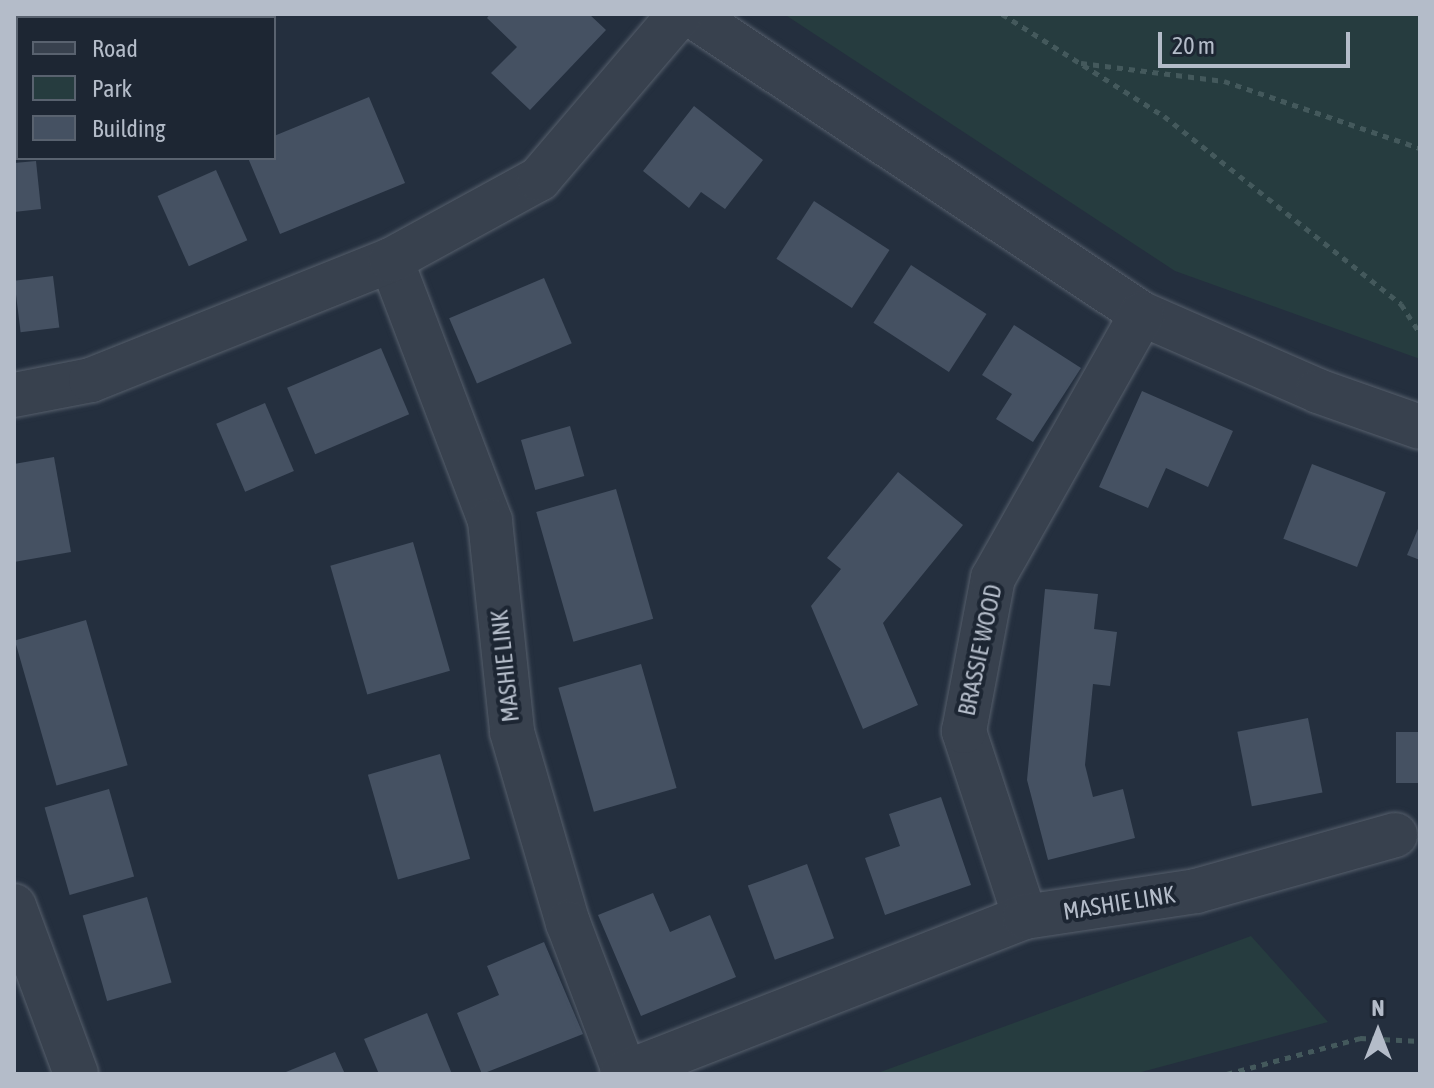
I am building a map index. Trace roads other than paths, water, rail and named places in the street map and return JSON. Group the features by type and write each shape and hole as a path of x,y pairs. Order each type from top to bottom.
{"street":[{"path":"14,395 91,380 391,260 539,179 680,14"},
{"path":"690,14 1142,314 1318,391 1420,427"},
{"name":"MASHIE LINK","path":"391,260 490,521 512,732 568,923 624,1073 1025,917 1196,891 1395,835"},
{"name":"BRASSIE WOOD","path":"1025,917 964,731 993,578 1142,314"},
{"path":"14,906 76,1074"}]}
